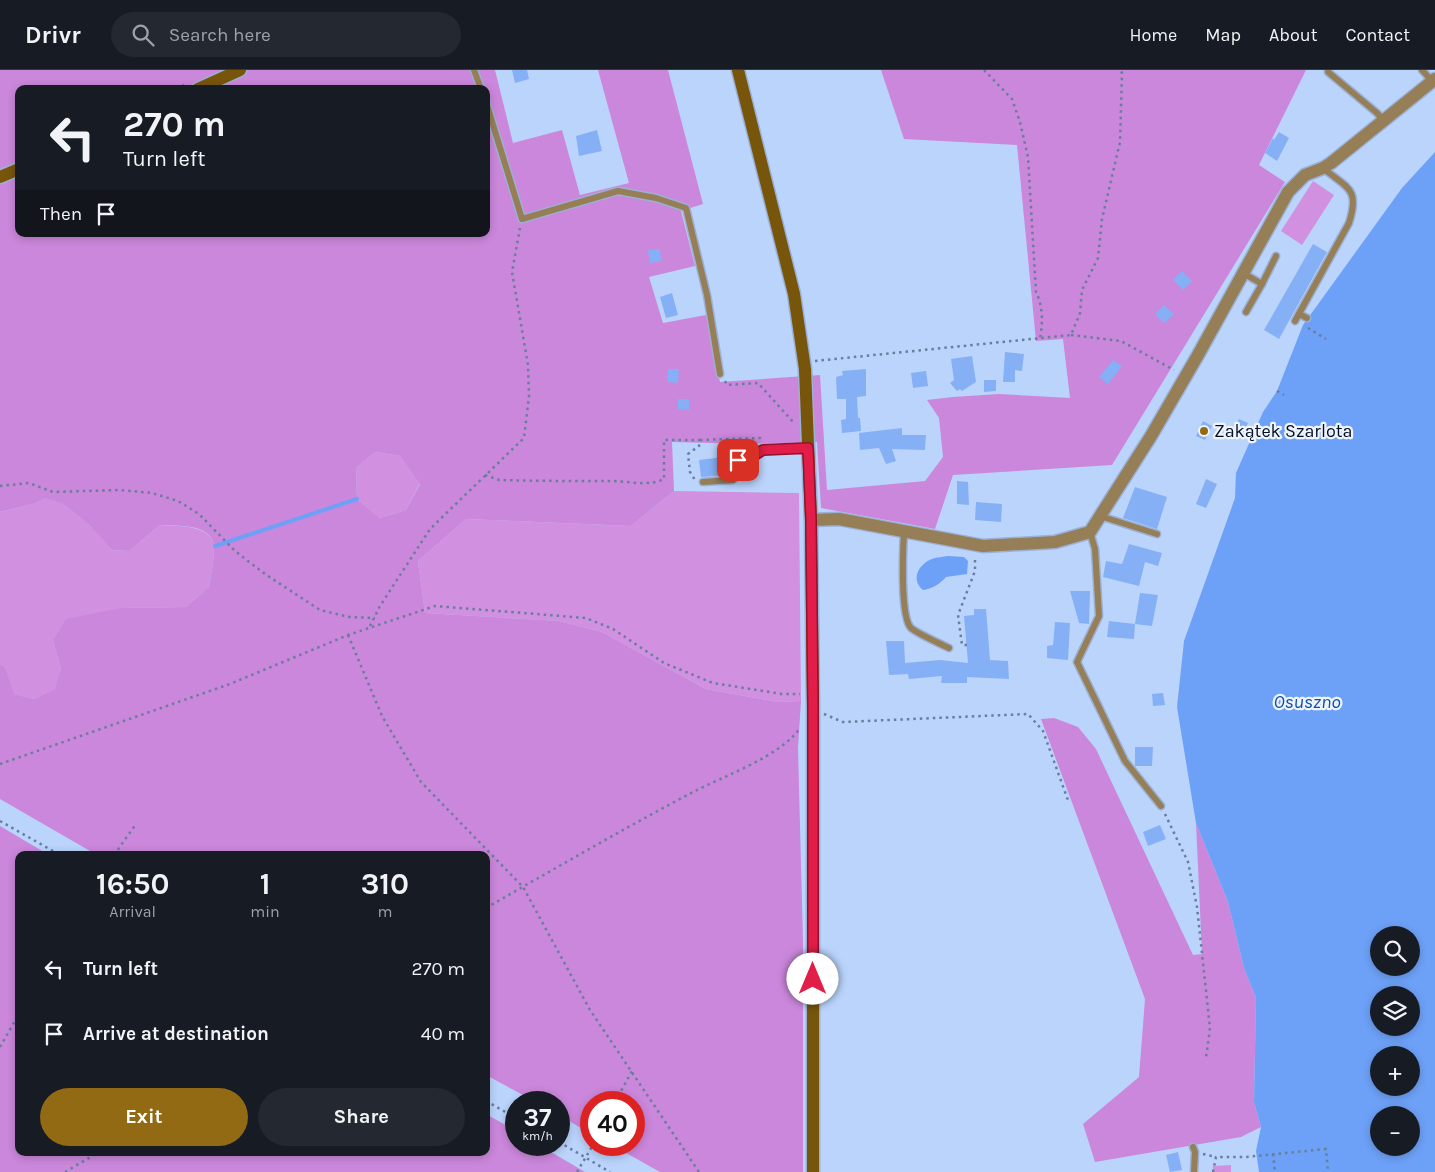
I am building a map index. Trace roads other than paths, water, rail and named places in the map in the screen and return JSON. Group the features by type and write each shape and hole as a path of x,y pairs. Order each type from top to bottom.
{"street":[{"path":"207,85 240,70"},
{"path":"738,70 794,294 805,369 811,520 813,708 813,1172"},
{"path":"811,520 839,520 983,546 1055,542 1090,532 1151,436 1186,376 1288,192 1305,175 1323,168 1434,80"},
{"path":"0,178 15,171"}],"lane":[{"path":"474,70 480,85"},
{"path":"1328,70 1383,120"},
{"path":"1422,70 1434,80"},
{"path":"490,115 522,219 618,191 656,198 686,208 707,295 720,374"},
{"path":"1295,321 1350,223 1355,206 1352,192 1323,168"},
{"path":"1246,312 1276,256"},
{"path":"1243,272 1262,284"},
{"path":"1299,314 1306,318"},
{"path":"703,482 733,480 748,459 763,450 808,444"},
{"path":"727,461 748,459"},
{"path":"1100,516 1156,534"},
{"path":"904,532 904,599 907,620 911,628 949,648"},
{"path":"1090,532 1095,550 1099,616 1077,662 1125,761 1161,806"},
{"path":"1193,1146 1195,1152 1194,1172"}],"water":[{"name":"Osuszno","path":"1435,152 1435,1172 1259,1172 1256,1151 1261,1127 1254,1102 1256,998 1244,968 1228,902 1196,823 1177,707 1184,641 1235,498 1236,473 1263,412 1277,391 1303,325 1402,188"},
{"path":"948,556 964,557 968,561 967,574 946,577 936,586 923,590 917,581 920,568 927,561"}],"waterway":[{"path":"215,546 357,499"}],"place":[{"name":"Zakątek Szarlota","path":"1204,431"}]}
